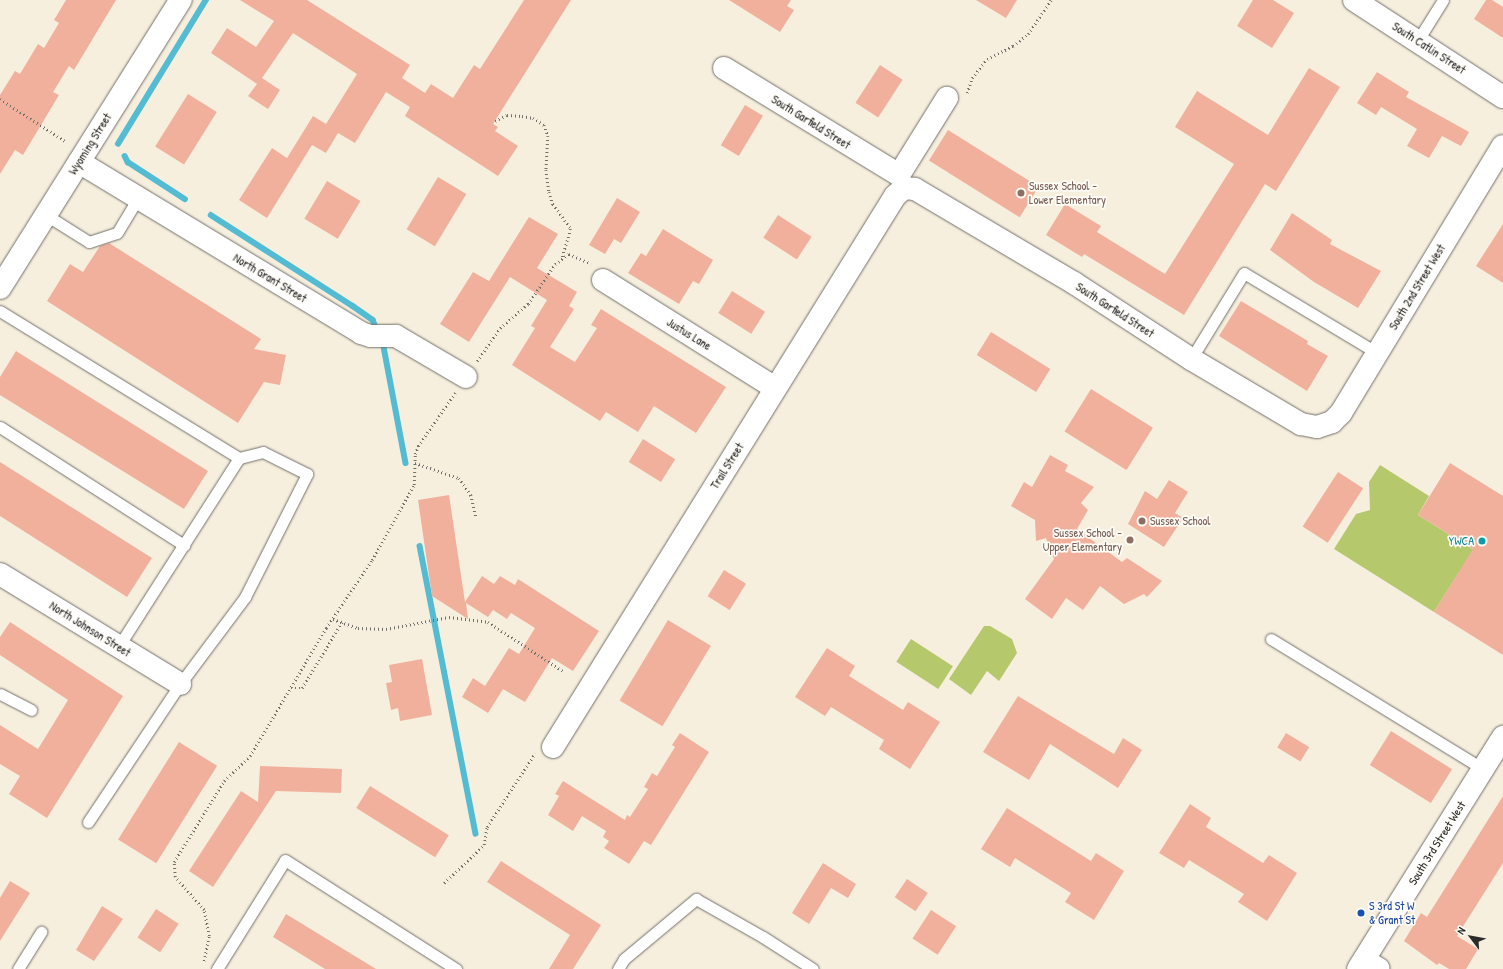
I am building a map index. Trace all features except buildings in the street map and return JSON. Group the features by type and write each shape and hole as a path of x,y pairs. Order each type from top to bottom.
{"street":[{"name":"Wyoming Street","path":"0,288 181,0"},
{"name":"South Catlin Street","path":"1354,0 1503,96"},
{"name":"South Garfield Street","path":"724,68 901,181 1074,283 1191,359 1300,424 1311,427 1327,425"},
{"name":"Trail Street","path":"546,747 775,388 895,196 901,181 947,98"},
{"name":"South 2nd Street West","path":"1327,425 1341,413 1503,146"},
{"name":"North Grant Street","path":"79,162 361,333 400,337 466,377"},
{"name":"Justus Lane","path":"603,280 775,388"},
{"name":"North Johnson Street","path":"0,574 180,684"},
{"name":"South 3rd Street West","path":"1367,966 1503,737"}],"lane":[{"path":"1418,40 1443,0"},
{"path":"46,215 89,242 117,233 138,198"},
{"path":"1191,359 1244,273 1377,353"},
{"path":"0,312 239,458"},
{"path":"0,427 184,544"},
{"path":"88,822 180,684 245,597 307,474 263,452 239,458 118,647"},
{"path":"1271,639 1483,769"},
{"path":"0,694 31,710"},
{"path":"217,969 284,860 456,969"},
{"path":"618,969 624,959 696,899 763,937 813,969"},
{"path":"18,969 41,932"}],"path":[{"path":"987,59 1012,46 1028,34 1051,0"},
{"path":"0,99 65,141"},
{"path":"495,121 507,115 522,116 539,120 544,126 548,136 546,170 549,192 553,204 571,229 562,258"},
{"path":"204,966 208,936 204,910 174,877 174,862 224,781 250,756 333,619 372,560 414,485 415,463 418,446 500,328 528,304 555,264 569,254 581,257 596,267 603,280"},
{"path":"415,463 459,478 471,495 476,516"},
{"path":"333,619 358,628 386,629 442,618 488,622 563,671"},
{"path":"291,688 302,688 342,622"},
{"path":"444,883 484,845 487,826 546,747"}],"green space":[{"path":"1380,465 1429,496 1418,515 1503,568 1459,572 1434,612 1334,549 1356,514 1370,510 1369,482"},
{"path":"984,626 990,626 1012,639 1017,653 999,681 987,671 971,695 949,679"},
{"path":"911,639 953,666 938,689 896,662"}],"waterway":[{"path":"118,144 206,0"},
{"path":"125,156 128,162 185,199"},
{"path":"211,215 353,306 373,320 375,325"},
{"path":"384,347 406,463"},
{"path":"420,546 476,834"}],"place":[{"name":"Sussex School - Lower Elementary","path":"1021,193"},
{"name":"Sussex School","path":"1142,521"},
{"name":"Sussex School - Upper Elementary","path":"1130,540"},
{"name":"YWCA","path":"1482,541"},
{"name":"S 3rd St W & Grant St","path":"1361,913"}]}
